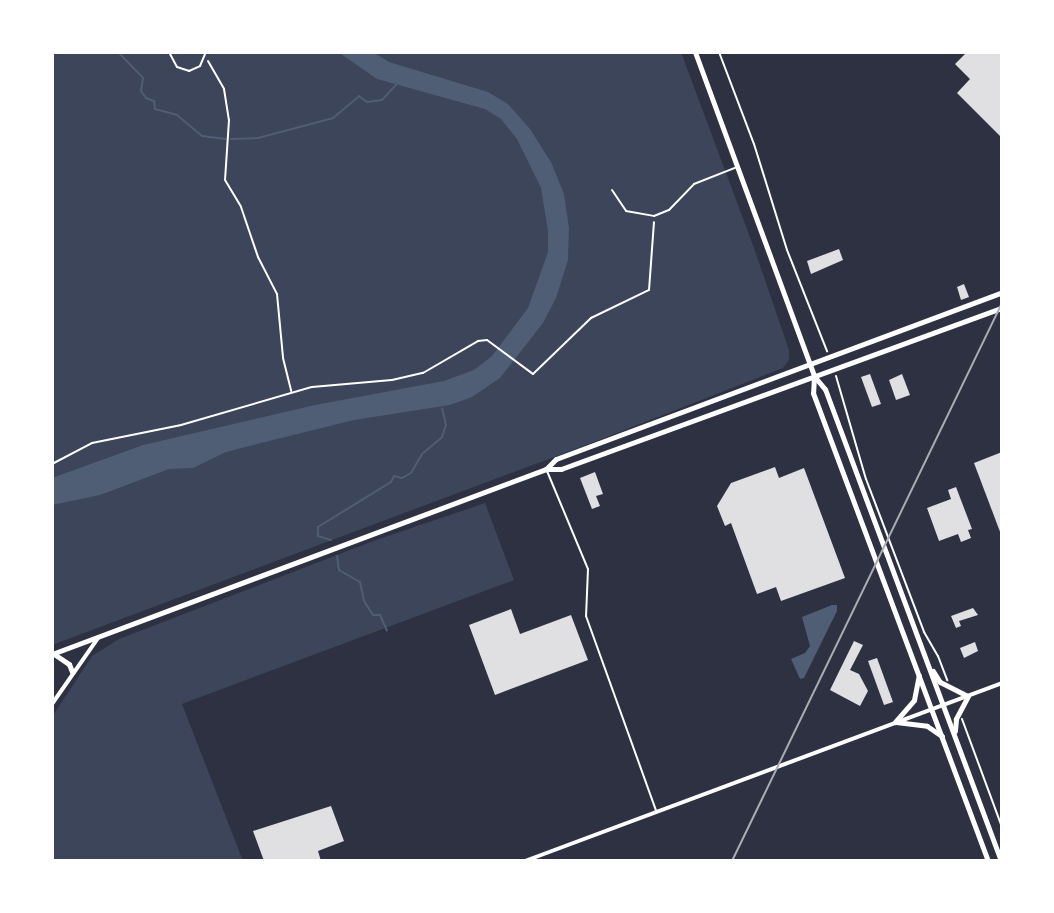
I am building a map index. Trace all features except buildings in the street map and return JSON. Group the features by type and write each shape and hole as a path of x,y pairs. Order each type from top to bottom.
{"main road":[{"path":"695,52 809,363 814,376 825,389 1001,861"},
{"path":"546,469 556,459 1002,292"},
{"path":"52,654 546,469 561,469 1002,308"},
{"path":"814,376 813,393 988,861"},
{"path":"52,654 69,664 72,672"},
{"path":"927,660 940,682 968,696 956,719 957,740"},
{"path":"895,722 914,700 919,675"},
{"path":"895,722 927,726 943,738"}],"street":[{"path":"52,704 98,638"},
{"path":"525,861 1002,683"}],"lane":[{"path":"169,52 172,62 182,70 195,69 205,60 206,52"},
{"path":"612,190 626,211 654,216 675,204 694,184 738,167"},
{"path":"546,469 588,569 586,616 657,811"}],"path":[{"path":"719,52 754,144 786,246 826,348"},
{"path":"205,60 212,63 224,89 229,120 226,184 241,207 258,257 277,294 283,358 291,392"},
{"path":"52,464 92,443 181,425 291,392 325,384 392,380 423,373 438,367 469,343 487,340 533,374 591,318 649,290 654,216"},
{"path":"837,376 866,479 924,632 938,656 947,682"},
{"path":"962,718 1002,827"}],"shaded area":[{"path":"52,52 681,52 754,248 789,350 789,360 783,368 594,442 52,645"},
{"path":"338,52 373,52 389,62 488,92 508,104 530,129 551,162 564,194 569,228 568,260 556,298 543,323 500,378 472,397 450,405 354,420 226,452 193,468 169,469 100,495 52,505 52,478 143,445 315,405 444,381 474,370 492,356 528,308 548,252 548,231 541,188 517,139 501,119 485,109 377,79"},
{"path":"485,503 514,580 182,704 243,861 52,861 52,717 92,656 119,639 376,540"},
{"path":"837,605 837,611 804,678 800,679 791,659 805,653 810,646 802,617"}],"waterway":[{"path":"118,52 143,78 141,91 146,98 154,101 155,109 177,115 202,136 226,139"},
{"path":"231,139 258,138 333,118 359,96 367,102 382,100 397,84"},
{"path":"331,540 318,536 318,527 391,482 394,476 402,478 411,473 422,454 442,437 446,425 442,408"},
{"path":"337,556 339,570 360,582 364,601 373,615 380,615 387,631"}],"railway":[{"path":"732,861 1002,303"}]}
